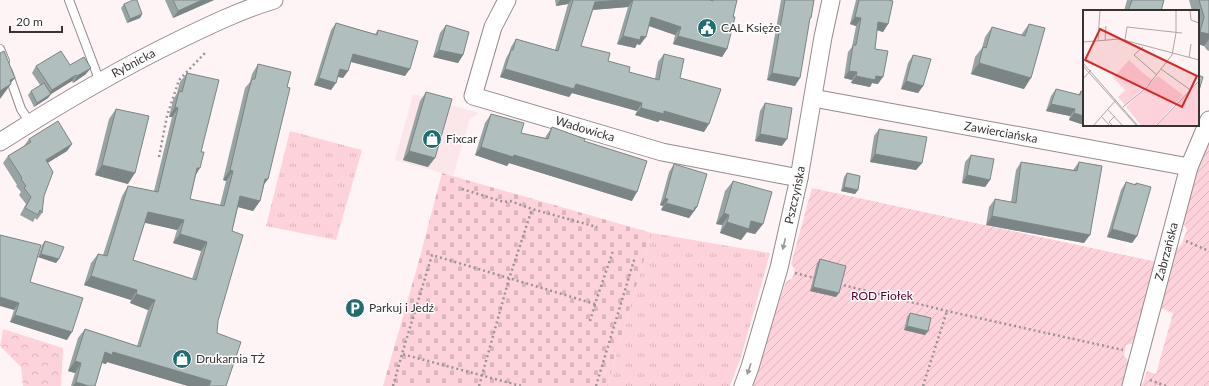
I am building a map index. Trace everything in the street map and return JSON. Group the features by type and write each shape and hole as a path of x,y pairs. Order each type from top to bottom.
{"street":[{"name":"Rybnicka","path":"0,142 64,101 142,58 252,6 274,0"},
{"name":"Wadowicka","path":"507,0 493,27 473,96 662,152 799,178"},
{"name":"Pszczyńska","path":"743,386 779,268 799,178 823,36 831,0"},
{"name":"Zawierciańska","path":"813,98 1189,167"},
{"name":"Zabrzańska","path":"1131,386 1189,167 1209,120"}],"lane":[{"path":"69,0 100,82"},
{"path":"0,49 21,109 30,123"}],"path":[{"path":"159,157 167,116 179,80 205,53"},
{"path":"462,189 504,202 510,201 532,209 597,227"},
{"path":"479,386 509,279 532,209"},
{"path":"1183,240 1209,251"},
{"path":"590,321 613,251"},
{"path":"393,386 432,255 595,304"},
{"path":"596,386 635,257"},
{"path":"779,268 817,278"},
{"path":"832,282 1140,354"},
{"path":"923,386 947,310"},
{"path":"402,354 521,386"}],"shaded area":[{"name":"Fixcar","path":"413,94 479,113 470,119 453,176 395,160"}],"green space":[{"path":"290,131 362,150 336,240 266,226"},
{"path":"1209,138 1209,386 1138,386 1143,383 1147,371 1156,374 1173,313 1160,308 1176,249 1181,245 1187,230 1183,223 1199,162"},
{"path":"442,173 652,233 607,386 383,386 420,257"},
{"name":"ROD Fiołek","path":"812,188 1157,262 1135,343 1126,345 1124,356 1129,361 1122,386 751,386 786,281 792,279 795,269 791,264"},
{"path":"652,233 770,253 741,357 730,386 607,386"},
{"path":"3,329 63,348 61,386 23,386 21,367 0,346"}],"building":[{"path":"137,0 142,14 130,19 124,4"},
{"path":"173,0 202,0 178,11"},
{"path":"573,0 623,0 595,2 581,46 610,53 608,61 630,67 629,72 659,80 664,54 684,59 680,78 721,89 709,124 664,111 664,114 641,108 642,103 576,84 574,89 505,69 516,39 558,51"},
{"path":"633,0 737,0 733,17 735,17 727,49 678,36 681,27 651,17 646,37 641,36 640,40 623,36"},
{"path":"785,0 814,0 800,78 772,73"},
{"path":"859,0 893,1 888,24 878,22 875,49 888,51 883,77 876,76 875,80 856,76 857,72 849,71 853,45 856,45 861,18 855,17"},
{"path":"1132,0 1164,0 1161,10 1128,10"},
{"path":"1199,0 1209,0 1209,34 1200,32 1204,17"},
{"path":"336,23 377,35 378,30 418,41 410,69 353,54 348,71 340,69 336,83 319,78"},
{"path":"1029,24 1045,28 1031,78 979,63 983,47 986,48 992,27 1025,36"},
{"path":"446,25 469,32 463,55 439,50"},
{"path":"4,51 15,78 10,80 11,84 0,91 0,53"},
{"path":"61,51 70,65 84,57 91,68 77,76 76,75 52,90 36,66"},
{"path":"913,55 931,59 923,86 906,81"},
{"path":"258,64 291,72 287,87 290,88 268,179 265,179 260,201 240,196 232,231 243,235 218,321 217,333 241,342 226,386 209,386 211,381 113,352 112,355 105,352 95,386 89,386 76,382 81,363 75,361 85,329 140,347 155,300 136,294 137,290 91,276 98,254 107,256 128,186 158,192 178,108 175,107 179,91 182,92 187,73 219,80 201,152 204,152 200,168 197,168 190,199 224,206 233,171 230,170 248,93 252,79 255,79","holes":["148,212 184,220 180,234 207,242 196,280 133,260"]},
{"path":"1199,75 1203,77 1199,91"},
{"path":"44,83 51,94 37,103 31,91"},
{"path":"1056,89 1080,95 1081,91 1083,92 1083,116 1074,113 1075,109 1051,104"},
{"path":"426,92 452,99 435,158 409,151"},
{"path":"765,103 792,108 787,139 760,134"},
{"path":"116,109 149,116 135,173 102,165"},
{"path":"491,114 524,123 521,133 548,139 552,127 585,139 584,141 647,161 637,192 514,155 513,157 481,147"},
{"path":"58,121 72,144 46,160 53,172 44,196 42,213 40,210 38,215 25,208 31,197 24,188 26,186 21,179 22,178 8,156 31,142 29,139"},
{"path":"879,129 927,137 922,163 875,154"},
{"path":"971,155 994,159 990,180 967,175"},
{"path":"1021,162 1077,171 1079,162 1102,166 1090,235 992,216 995,199 1016,203"},
{"path":"674,164 707,174 697,207 695,207 694,211 666,203 668,199 665,198"},
{"path":"847,173 860,176 858,190 844,187"},
{"path":"733,181 772,192 763,224 751,221 749,229 727,222 729,215 724,213"},
{"path":"1126,182 1151,187 1137,236 1112,229"},
{"path":"0,235 41,245 30,282 83,298 72,332 15,315 19,303 0,297"},
{"path":"45,241 64,247 59,259 41,254"},
{"path":"820,259 846,266 839,293 813,287"},
{"path":"910,313 931,318 928,331 907,326"}],"place":[{"name":"CAL Księże","path":"707,28"},
{"name":"Fixcar","path":"432,139"},
{"name":"Parkuj i Jedź","path":"355,308"},
{"name":"Drukarnia TŻ","path":"182,359"}]}
